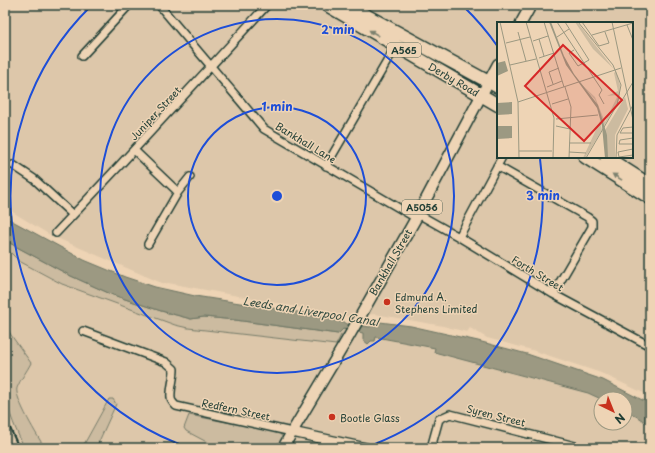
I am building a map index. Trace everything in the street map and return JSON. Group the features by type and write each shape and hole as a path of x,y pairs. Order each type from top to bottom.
{"highway":[{"name":"Derby Road","path":"326,5 497,103"},
{"name":"Derby Road","path":"347,5 493,84"},
{"path":"416,42 427,56 477,84 480,88 481,95"},
{"path":"493,84 489,89 493,95 497,97"},
{"path":"587,158 650,198"},
{"path":"608,158 650,185"}],"main road":[{"path":"522,22 531,5"},
{"name":"A5056","path":"481,95 493,84 497,68"},
{"name":"Bankhall Street","path":"283,448 348,338 417,216 481,95"},
{"path":"292,432 366,448"}],"street":[{"path":"82,56 129,5"},
{"name":"Bankhall Lane","path":"159,5 264,129 326,166 417,216"},
{"name":"Juniper Street","path":"56,232 134,150 267,5"},
{"path":"326,166 396,46"},
{"path":"134,150 178,192"},
{"path":"459,237 501,158"},
{"path":"13,165 34,179 73,215"},
{"path":"497,166 587,217 592,222 592,227 553,294"},
{"path":"148,244 178,192 190,177"},
{"name":"Forth Street","path":"417,216 459,237 553,294 650,346"},
{"name":"Redfern Street","path":"83,331 166,362 174,369 171,400 176,406 292,432"},
{"name":"Syren Street","path":"431,448 439,419 450,414 576,446 575,448"}],"shaded area":[{"path":"5,5 650,5 650,185 608,158 633,158 633,22 497,22 497,86 488,81 481,95 497,104 497,158 587,158 650,198 650,396 601,373 532,350 487,338 470,328 467,332 443,326 375,314 351,317 168,283 164,284 50,235 11,211 5,194"},
{"path":"5,217 84,260 125,277 155,287 195,296 340,319 347,324 370,327 375,323 380,322 411,326 527,354 603,380 625,391 593,391 593,395 434,352 435,348 376,337 375,341 371,341 368,344 363,340 363,333 343,329 338,334 235,320 204,317 191,319 113,295 71,276 5,240"},
{"path":"5,240 71,276 113,295 191,319 204,317 235,320 338,334 343,329 347,330 346,333 341,335 336,345 188,328 175,325 62,284 19,261 5,247"},
{"path":"5,247 19,261 62,284 175,325 188,328 336,345 341,335 346,333 347,330 375,337 435,348 434,352 588,393 593,395 593,431 633,431 633,414 650,425 650,448 96,448 116,404 109,399 82,448 45,448 18,400 17,390 30,363 5,324"},
{"path":"5,324 31,363 18,385 17,393 28,418 45,448 25,448 6,401"},
{"path":"5,395 21,441 25,448 5,448"},
{"path":"633,395 650,404 650,425 633,414"},
{"path":"109,399 113,399 116,404 96,448 82,448"},
{"path":"189,415 279,432 284,440 279,448 218,448 186,431 184,428"}],"railway":[{"path":"5,416 19,448"}],"place":[{"name":"Edmund A. Stephens Limited","path":"387,302"},
{"name":"Bootle Glass","path":"332,417"}],"water label":[{"name":"Leeds and Liverpool Canal","path":"311,311"}]}
